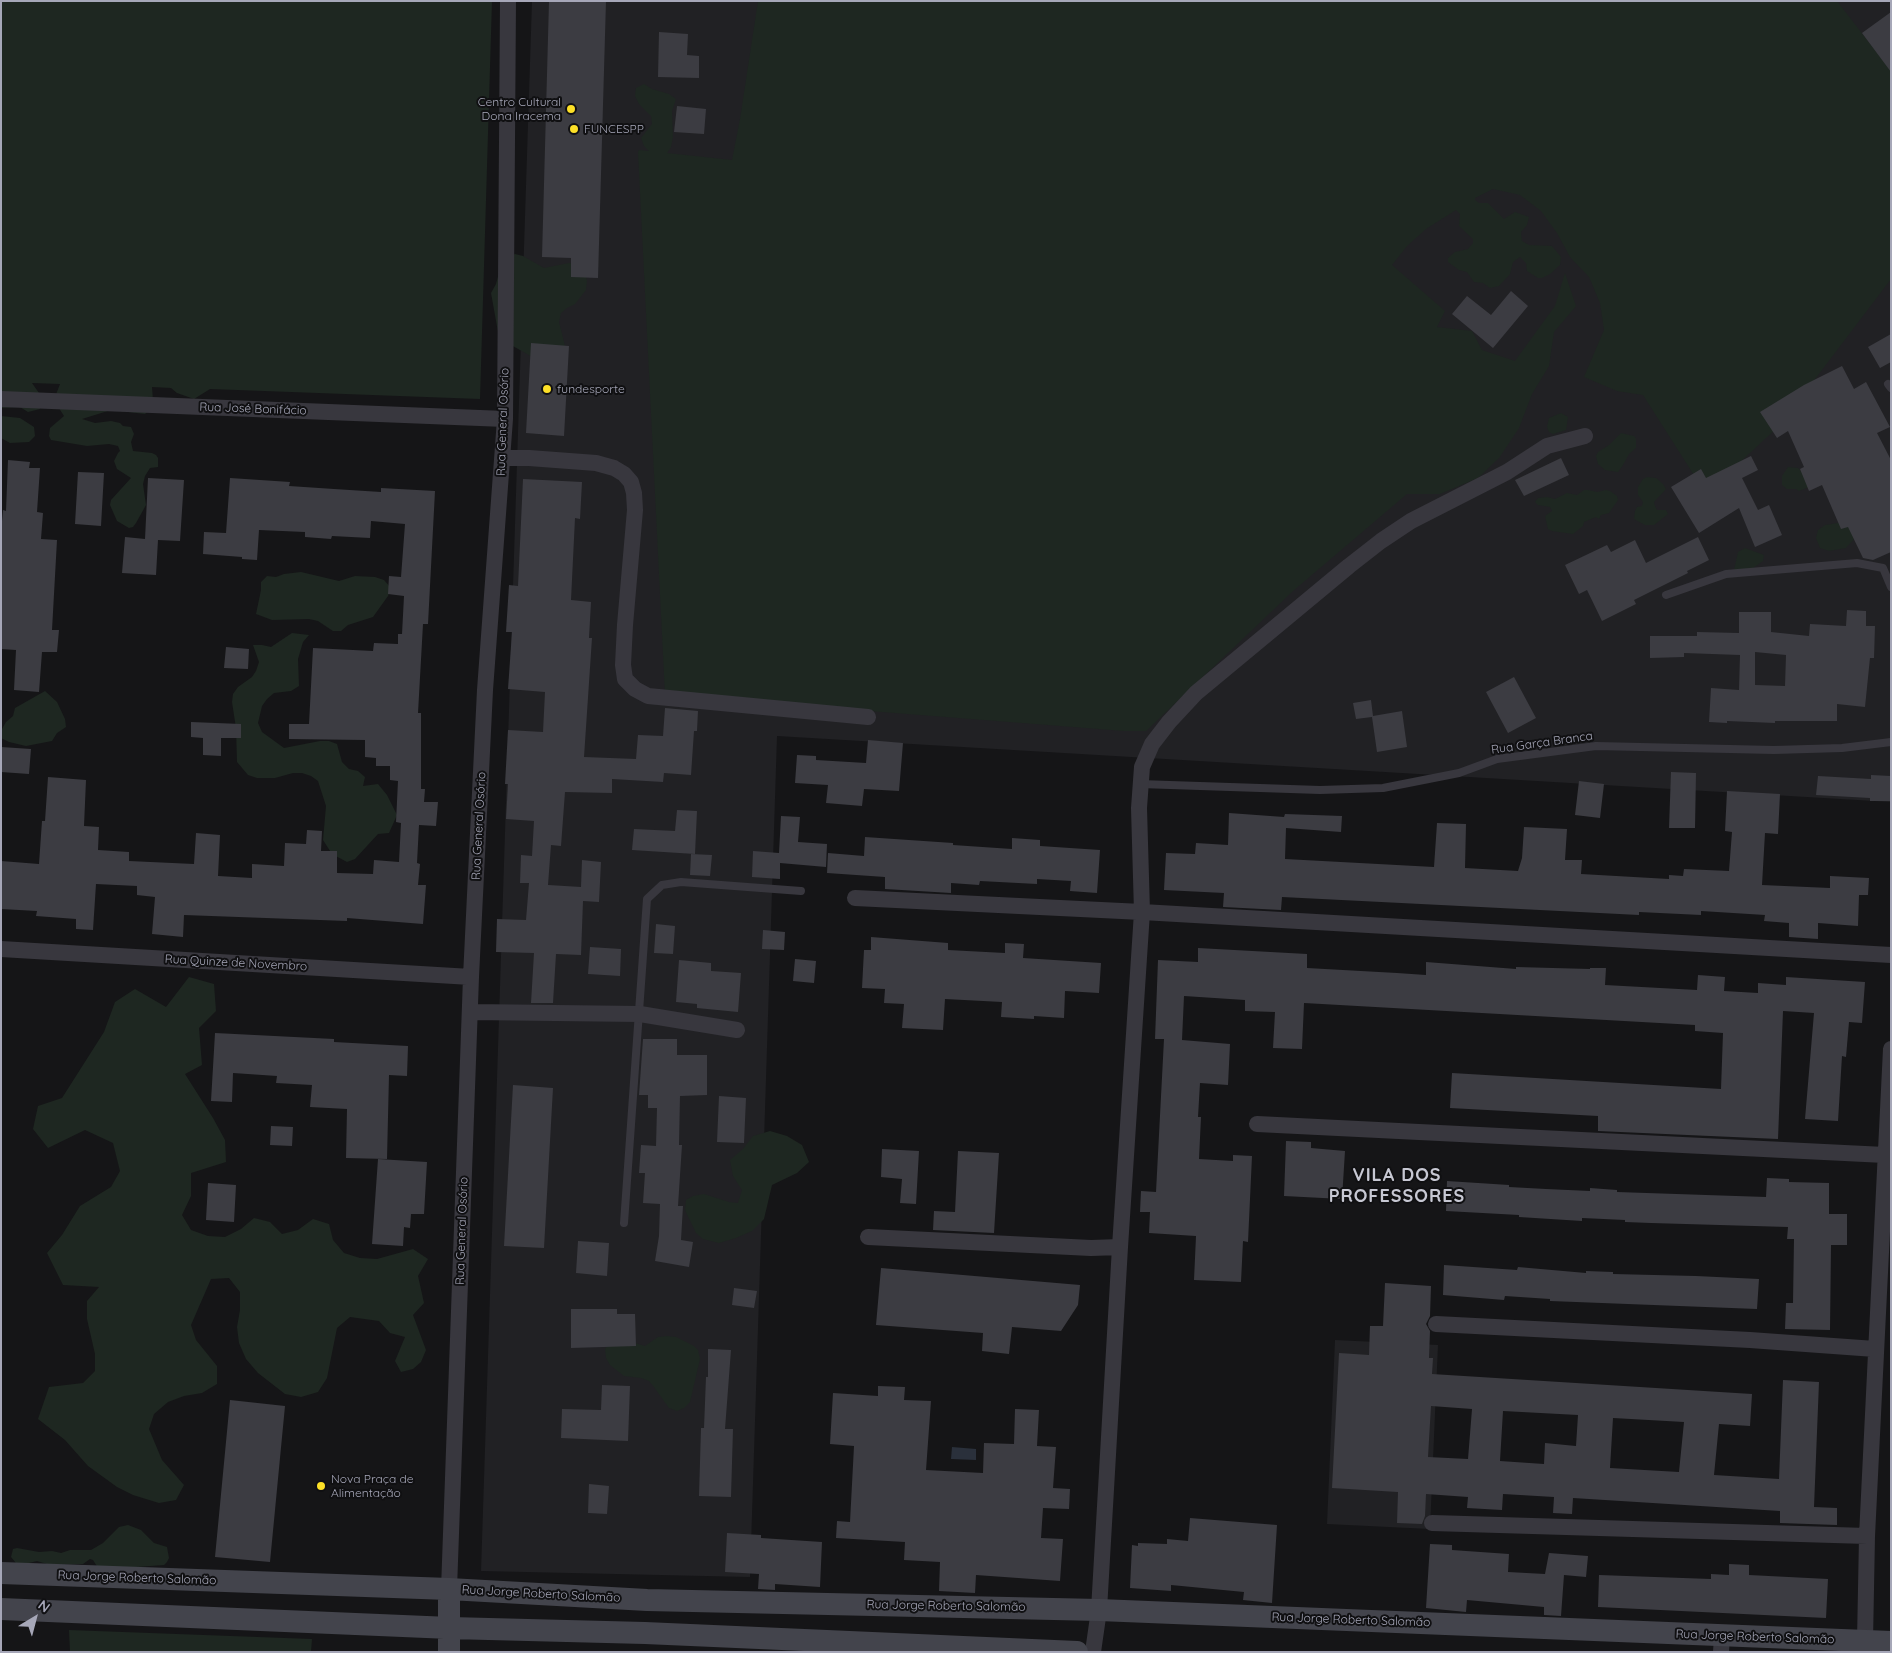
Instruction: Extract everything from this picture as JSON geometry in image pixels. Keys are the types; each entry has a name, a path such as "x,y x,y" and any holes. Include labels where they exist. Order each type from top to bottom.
{"main road":[{"name":"Rua Jorge Roberto Salomão","path":"1,1573 449,1589 647,1600 1099,1610 1722,1644 1891,1642"},
{"name":"Rua General Osório","path":"449,1589 449,1652"},
{"path":"645,1634 647,1600"},
{"path":"1,1609 1077,1652"}],"street":[{"name":"Rua General Osório","path":"449,1589 472,977 485,690 505,419 508,1"},
{"name":"Rua José Bonifácio","path":"1,399 505,419"},
{"path":"1094,1652 1099,1610 1142,912 1140,784 1142,768 1152,744 1196,693 1349,566 1411,521 1490,482 1547,446 1585,436"},
{"path":"503,458 596,463 614,468 624,474 631,482 635,510 625,625 624,665 625,679 635,689 648,696 868,717"},
{"path":"855,898 1142,912 1891,955"},
{"name":"Rua Quinze de Novembro","path":"1,949 472,977"},
{"path":"471,1012 640,1014 737,1030"},
{"path":"1865,1641 1866,1536 1891,1050"},
{"path":"1256,1124 1885,1155"},
{"path":"868,1237 1091,1248 1120,1247"},
{"path":"1436,1324 1750,1340 1875,1349"},
{"path":"1432,1523 1866,1536"}],"lane":[{"path":"1666,594 1726,574 1857,564 1883,568 1891,587"},
{"name":"Rua Garça Branca","path":"1140,784 1320,790 1383,788 1459,773 1496,759 1596,746 1783,750 1842,748 1891,742"},
{"path":"624,1223 647,898 662,885 681,882 802,890"}],"shaded area":[{"path":"1,1 492,1 480,399 210,389 194,399 177,393 171,388 152,387 153,400 151,408 145,414 111,410 82,419 95,423 111,421 131,427 134,434 131,442 133,451 152,453 158,458 158,467 150,468 145,476 143,484 146,505 136,523 133,527 129,528 117,521 110,505 111,500 131,478 117,469 114,461 120,451 118,446 109,444 87,446 51,440 49,436 50,428 64,416 57,405 55,397 60,384 32,383 39,393 40,409 28,412 20,407 1,408"},
{"path":"532,1 1891,1 1891,802 777,736 750,1577 481,1571"},
{"path":"758,1 1837,1 1891,71 1891,279 1781,424 1706,494 1643,395 1617,391 1584,377 1604,330 1600,303 1589,277 1570,257 1557,233 1541,211 1520,195 1493,189 1475,198 1475,200 1479,203 1488,203 1504,219 1515,212 1529,217 1527,225 1521,232 1522,241 1529,245 1552,246 1561,257 1560,265 1550,274 1538,278 1527,271 1526,263 1520,257 1513,262 1510,274 1499,286 1490,288 1483,283 1474,282 1467,272 1459,270 1448,262 1448,258 1455,252 1468,249 1473,243 1473,239 1459,226 1460,214 1456,210 1426,229 1407,246 1392,265 1445,311 1437,327 1472,331 1482,350 1515,361 1555,306 1565,273 1576,306 1554,332 1549,366 1532,394 1519,428 1499,458 1478,478 1440,494 1407,494 1293,591 1146,731 1124,731 665,695 638,152 639,150 649,151 644,146 641,138 652,124 651,116 639,104 635,96 636,88 644,84 652,89 669,94 676,99 672,111 673,137 671,147 667,153 732,160"},
{"path":"515,254 523,256 544,268 569,263 577,265 585,273 587,281 586,290 575,304 561,313 559,322 567,354 536,359 511,345 498,332 491,293 496,284 501,265 507,257"},
{"path":"1561,413 1568,417 1566,430 1553,434 1549,432 1547,427 1549,418"},
{"path":"1,416 20,418 34,427 35,436 29,442 10,443 1,438"},
{"path":"1621,433 1634,436 1636,448 1629,454 1618,472 1605,470 1598,464 1596,456 1598,452 1609,445"},
{"path":"1788,467 1798,468 1809,487 1799,491 1787,489 1782,485 1782,476"},
{"path":"1647,477 1656,478 1666,489 1654,502 1657,510 1666,510 1668,514 1654,525 1645,525 1634,519 1637,507 1642,506 1643,502 1638,495 1638,487 1643,479"},
{"path":"1584,490 1610,491 1617,496 1618,500 1609,513 1601,515 1599,519 1596,517 1584,522 1583,526 1573,534 1548,529 1545,516 1552,511 1550,507 1538,505 1535,502 1538,498 1547,497 1555,499 1567,493 1577,495"},
{"path":"1848,523 1854,539 1846,548 1829,551 1820,548 1816,538 1818,530 1825,525"},
{"path":"1745,548 1764,555 1763,561 1746,573 1734,570 1738,552"},
{"path":"301,572 339,581 355,576 375,577 384,580 391,588 388,596 373,617 348,625 341,631 333,631 318,621 309,619 272,620 256,614 261,582 267,576 276,577"},
{"path":"292,633 309,635 303,642 298,659 299,686 291,691 274,693 267,699 262,706 258,723 262,732 284,748 320,741 329,741 337,744 342,762 349,769 358,771 365,777 363,786 378,784 387,795 397,815 389,833 378,834 355,859 347,862 332,854 323,840 326,806 318,781 302,773 293,773 275,778 257,778 248,775 237,762 233,694 256,671 259,662 253,645 271,647"},
{"path":"45,691 57,702 65,719 66,727 57,733 52,741 26,746 1,738 2,729 13,716 15,708"},
{"path":"189,977 214,984 216,1011 199,1028 202,1065 185,1074 225,1140 226,1162 191,1173 191,1196 182,1215 191,1230 208,1236 225,1237 241,1229 254,1218 270,1222 282,1234 298,1230 313,1219 329,1224 333,1240 344,1253 360,1258 377,1259 413,1249 428,1259 418,1276 424,1303 413,1315 426,1350 421,1362 413,1369 401,1372 395,1361 405,1337 390,1333 379,1321 350,1317 337,1328 327,1378 318,1392 301,1397 285,1394 258,1373 246,1359 239,1343 237,1327 240,1310 240,1292 229,1278 211,1279 191,1325 196,1340 217,1366 217,1384 202,1393 184,1396 168,1402 154,1414 149,1429 162,1460 184,1485 176,1500 159,1503 133,1495 117,1487 88,1466 65,1440 38,1419 49,1387 83,1383 95,1371 95,1354 87,1319 87,1301 99,1287 63,1285 47,1253 62,1235 80,1206 111,1187 120,1171 113,1143 85,1130 48,1148 33,1129 38,1106 62,1098 104,1032 115,1002 135,989 166,1007"},
{"path":"770,1131 787,1136 802,1145 809,1162 797,1173 772,1185 764,1219 752,1231 719,1243 703,1239 696,1233 685,1210 686,1200 693,1196 704,1194 738,1203 742,1190 733,1176 730,1160 743,1149 753,1136"},
{"path":"658,1337 676,1337 694,1346 698,1350 700,1359 690,1402 684,1408 677,1411 669,1408 649,1381 624,1376 610,1365 606,1358 605,1349 610,1342 628,1341 645,1346"},
{"path":"1335,1340 1438,1345 1430,1529 1327,1524"},
{"path":"952,1447 976,1449 976,1460 951,1459"},
{"path":"128,1525 141,1530 154,1543 167,1547 169,1558 164,1565 98,1568 93,1560 90,1559 83,1564 50,1565 37,1561 16,1563 11,1557 13,1549 17,1548 61,1553 70,1550 91,1550 103,1543 119,1527"},
{"path":"69,1630 312,1639 311,1652 70,1652"}],"building":[{"name":"FUNCESPP","path":"549,1 606,1 598,278 571,277 571,258 542,257"},
{"path":"1891,12 1891,72 1862,33"},
{"path":"659,32 688,34 687,55 699,56 699,78 658,77"},
{"path":"677,106 706,109 704,134 674,132"},
{"path":"1511,291 1528,306 1493,348 1452,314 1467,296 1491,315"},
{"path":"1891,334 1891,362 1880,368 1868,347"},
{"name":"fundesporte","path":"531,343 569,346 564,436 526,433"},
{"path":"1842,366 1854,389 1866,382 1890,427 1877,433 1891,460 1891,552 1873,560 1863,558 1848,527 1841,529 1822,485 1809,491 1800,469 1804,467 1788,431 1777,438 1760,412 1804,385"},
{"path":"1751,456 1758,470 1742,478 1758,510 1769,505 1782,535 1755,547 1739,508 1699,533 1671,487 1701,469 1706,478"},
{"path":"1561,458 1569,475 1524,496 1515,480"},
{"path":"8,460 30,462 29,468 40,468 37,512 43,513 41,539 57,540 52,630 59,630 57,652 42,652 39,692 14,690 16,650 1,649 1,532 3,510 6,511"},
{"path":"78,472 104,473 101,526 75,524"},
{"path":"148,478 184,480 180,541 158,540 156,575 122,573 125,537 145,539"},
{"path":"230,478 290,482 289,486 381,492 381,488 435,491 428,624 423,624 418,713 421,713 421,789 425,789 424,802 438,802 436,826 419,825 417,863 420,864 418,885 426,885 423,924 347,918 347,921 184,915 183,937 152,934 155,897 137,895 137,886 96,884 93,930 76,929 76,919 36,916 37,911 1,909 1,861 39,864 42,821 45,821 48,777 86,780 84,826 99,827 98,850 129,852 129,861 194,864 196,833 220,835 218,876 252,878 252,864 284,866 285,843 306,844 307,830 322,831 321,851 337,851 337,873 373,874 374,860 399,862 401,823 396,822 398,781 390,780 390,766 376,766 376,758 365,757 365,740 289,739 289,724 309,724 313,648 373,651 374,643 398,644 398,634 402,634 404,596 388,594 389,576 401,577 405,524 371,521 370,538 332,536 331,539 305,537 305,532 259,530 257,560 203,554 204,532 226,533"},
{"path":"523,479 582,482 580,519 575,518 571,600 591,602 589,638 592,638 584,757 636,759 638,735 663,736 665,708 698,711 697,731 694,731 691,775 664,773 663,782 612,779 612,793 565,792 561,846 551,845 548,885 581,887 582,860 601,862 599,902 583,901 581,955 556,954 553,1003 531,1003 534,953 496,952 497,919 526,920 529,883 520,883 521,855 532,856 534,821 506,819 508,784 505,784 508,730 543,732 545,692 508,689 512,632 506,632 509,585 518,586"},
{"path":"1698,537 1709,560 1687,571 1688,573 1634,600 1636,604 1602,621 1587,590 1579,594 1565,565 1607,545 1611,552 1635,540 1646,563"},
{"path":"1847,610 1866,611 1866,626 1875,626 1874,658 1870,658 1865,707 1837,704 1837,721 1775,721 1775,723 1709,722 1711,688 1739,690 1740,655 1684,653 1684,657 1650,658 1650,636 1697,636 1697,632 1739,633 1739,612 1771,612 1771,632 1809,636 1810,624 1846,626","holes":["1755,652 1786,655 1785,686 1755,685"]},
{"path":"226,647 249,649 248,669 224,668"},
{"path":"1514,677 1536,718 1508,733 1486,692"},
{"path":"1371,700 1373,716 1402,711 1407,747 1377,752 1372,717 1356,719 1353,703"},
{"path":"191,722 241,724 241,738 221,738 221,756 203,755 203,738 191,737"},
{"path":"868,740 903,743 899,791 864,789 862,806 826,803 828,785 795,783 797,755 816,756 816,760 866,763"},
{"path":"1,747 31,749 29,774 1,772"},
{"path":"1671,772 1696,773 1695,828 1669,828"},
{"path":"1871,775 1891,776 1891,801 1870,801 1870,798 1816,795 1818,776 1871,779"},
{"path":"1579,781 1604,784 1600,818 1575,815"},
{"path":"1727,791 1780,794 1778,834 1765,833 1762,885 1830,888 1830,876 1869,878 1868,895 1859,895 1858,926 1818,923 1818,939 1789,937 1789,923 1764,921 1765,915 1701,911 1701,915 1639,912 1639,915 1282,897 1281,910 1223,907 1224,893 1164,890 1166,853 1195,854 1196,843 1228,845 1229,813 1284,817 1285,814 1342,816 1341,832 1286,828 1285,859 1434,867 1437,823 1466,824 1465,868 1518,871 1522,858 1524,827 1567,829 1565,860 1582,860 1581,874 1669,879 1669,875 1683,876 1684,869 1729,871 1732,832 1725,831"},
{"path":"677,810 697,811 695,854 632,850 634,829 675,831"},
{"path":"781,816 800,817 798,842 827,844 826,867 780,863 780,879 752,877 753,851 779,853"},
{"path":"865,837 1012,849 1012,838 1040,840 1040,846 1100,850 1097,893 1070,891 1071,881 1037,879 1037,884 980,881 979,885 951,883 951,893 885,889 885,877 827,873 828,853 864,856"},
{"path":"691,854 712,855 710,876 690,875"},
{"path":"656,924 675,926 673,954 654,953"},
{"path":"763,930 785,932 784,950 762,949"},
{"path":"871,937 948,943 948,950 1005,953 1005,943 1024,944 1023,958 1101,963 1099,993 1065,991 1064,1018 1034,1016 1034,1019 1001,1017 1002,1002 945,999 943,1030 902,1028 904,1004 884,1003 885,989 862,988 864,950 871,950"},
{"path":"590,947 621,949 620,976 588,974"},
{"path":"1198,948 1307,954 1307,968 1426,975 1426,962 1516,969 1516,967 1606,968 1605,985 1697,990 1698,975 1725,977 1724,991 1758,993 1758,983 1786,985 1786,977 1865,982 1862,1023 1849,1022 1846,1057 1842,1056 1838,1121 1805,1119 1814,1013 1783,1011 1778,1139 1598,1131 1598,1116 1450,1108 1452,1073 1721,1089 1723,1033 1695,1031 1695,1025 1304,1003 1302,1049 1273,1048 1275,1012 1245,1011 1245,1000 1184,996 1182,1040 1230,1044 1228,1085 1200,1083 1198,1117 1201,1117 1199,1159 1233,1161 1233,1155 1252,1156 1248,1242 1243,1241 1241,1282 1194,1280 1196,1236 1149,1233 1150,1212 1140,1212 1141,1191 1156,1192 1164,1039 1155,1039 1158,960 1198,962"},
{"path":"795,959 816,961 814,983 793,981"},
{"path":"679,960 711,963 711,971 741,973 738,1012 697,1008 697,1004 676,1002"},
{"path":"215,1033 334,1039 334,1042 408,1046 407,1076 389,1075 387,1159 346,1158 347,1109 310,1107 312,1085 276,1083 277,1076 233,1073 232,1102 211,1101"},
{"path":"643,1039 677,1039 677,1055 707,1055 707,1095 680,1096 679,1145 682,1145 678,1206 683,1206 681,1240 693,1242 689,1267 655,1261 659,1236 660,1204 643,1203 645,1173 639,1173 641,1145 656,1146 657,1108 648,1108 648,1095 639,1095"},
{"path":"513,1085 553,1088 544,1248 504,1246"},
{"path":"719,1096 746,1098 744,1143 717,1142"},
{"path":"271,1126 293,1127 292,1146 270,1145"},
{"path":"1286,1141 1311,1142 1311,1148 1345,1151 1342,1199 1284,1196"},
{"path":"882,1149 919,1151 916,1204 900,1203 902,1179 881,1177"},
{"path":"958,1151 999,1153 994,1233 933,1230 934,1211 955,1212"},
{"path":"378,1159 427,1162 424,1214 411,1214 410,1228 404,1227 403,1246 372,1244"},
{"path":"1767,1178 1789,1179 1789,1182 1829,1183 1829,1214 1847,1214 1847,1245 1831,1245 1830,1330 1785,1329 1786,1303 1793,1303 1794,1239 1787,1239 1788,1227 1625,1222 1625,1220 1582,1218 1582,1221 1446,1211 1447,1181 1546,1189 1590,1191 1590,1188 1617,1190 1617,1192 1766,1197"},
{"path":"208,1183 236,1185 234,1222 206,1220"},
{"path":"578,1241 609,1243 607,1276 576,1273"},
{"path":"1444,1265 1517,1270 1518,1267 1586,1273 1586,1271 1613,1272 1613,1274 1759,1279 1757,1309 1550,1301 1550,1299 1505,1296 1504,1300 1443,1295"},
{"path":"881,1268 1080,1285 1078,1305 1061,1331 1012,1327 1009,1354 982,1351 983,1333 876,1325"},
{"path":"1385,1283 1431,1286 1430,1316 1426,1324 1430,1331 1429,1358 1433,1358 1432,1374 1752,1394 1750,1426 1719,1424 1714,1475 1779,1479 1783,1380 1819,1382 1814,1507 1837,1508 1837,1525 1780,1523 1780,1511 1573,1498 1572,1514 1553,1513 1554,1497 1503,1494 1502,1510 1467,1508 1468,1497 1426,1494 1425,1516 1422,1524 1397,1523 1398,1492 1332,1488 1339,1353 1369,1355 1370,1326 1383,1326","holes":["1431,1406 1472,1409 1468,1459 1428,1457","1503,1411 1578,1415 1576,1446 1545,1443 1544,1464 1500,1461","1613,1418 1684,1422 1679,1472 1610,1468"]},
{"path":"734,1288 757,1291 754,1308 732,1305"},
{"path":"571,1309 617,1309 617,1314 635,1314 636,1346 571,1348"},
{"path":"708,1349 731,1350 725,1429 733,1429 731,1497 699,1496 701,1428 704,1428"},
{"path":"602,1385 630,1386 628,1441 561,1438 562,1409 601,1410"},
{"path":"878,1386 905,1387 904,1400 931,1401 926,1470 983,1473 984,1443 1014,1444 1015,1409 1039,1410 1037,1446 1056,1447 1053,1488 1070,1489 1069,1509 1043,1508 1041,1538 1063,1539 1060,1581 976,1575 975,1593 939,1591 940,1562 904,1560 905,1542 836,1538 837,1521 850,1522 854,1446 830,1444 833,1393 878,1396"},
{"path":"230,1400 285,1406 270,1562 215,1557"},
{"path":"589,1484 609,1486 607,1514 588,1513"},
{"path":"1190,1518 1277,1525 1272,1603 1243,1600 1244,1592 1171,1585 1171,1591 1130,1588 1132,1545 1138,1546 1138,1543 1167,1544 1167,1539 1188,1541"},
{"path":"727,1533 761,1535 761,1538 822,1542 820,1587 775,1584 775,1590 758,1589 759,1574 725,1572"},
{"path":"1430,1544 1452,1545 1452,1550 1509,1554 1508,1572 1545,1574 1549,1553 1588,1556 1586,1577 1564,1575 1561,1616 1544,1615 1544,1607 1467,1600 1466,1612 1426,1608"},
{"path":"1729,1564 1749,1565 1749,1575 1828,1579 1826,1618 1598,1607 1599,1575 1711,1579 1711,1574 1729,1575"}],"place":[{"name":"Centro Cultural Dona Iracema","path":"571,109"},
{"name":"FUNCESPP","path":"574,129"},
{"name":"fundesporte","path":"547,389"},
{"name":"Nova Praça de Alimentação","path":"321,1486"}],"district":[{"name":"VILA DOS PROFESSORES","path":"1397,1186"}]}
